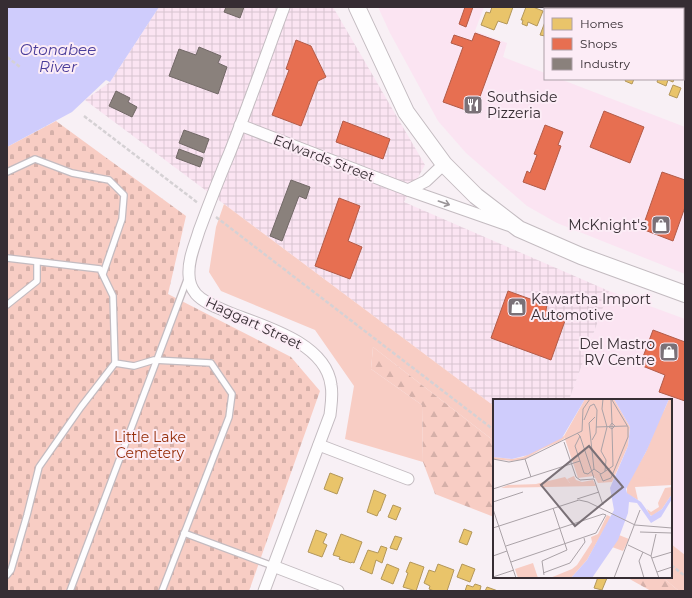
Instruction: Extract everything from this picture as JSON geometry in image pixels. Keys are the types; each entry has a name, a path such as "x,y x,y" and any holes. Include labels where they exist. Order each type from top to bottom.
{"main road":[{"path":"357,7 406,112 444,164 476,196 519,229 581,256 685,294"}],"street":[{"path":"188,275 190,257 284,7"},
{"name":"Edwards Street","path":"240,125 408,190 519,229"},
{"path":"408,190 426,181 444,164"},
{"name":"Haggart Street","path":"188,275 191,286 196,294 202,299 218,308 285,334 307,348 324,365 331,384 332,399 330,415 264,591"},
{"path":"319,445 408,479"},
{"path":"273,566 338,591"}],"lane":[{"path":"7,172 35,159 72,173 109,180 124,196 122,219 103,274"},
{"path":"7,258 100,269 113,296 115,363 39,466 11,570 7,575"},
{"path":"7,305 37,281 37,262"},
{"path":"70,591 188,275"},
{"path":"115,363 134,366 156,360 211,363 232,394 229,417 162,591"},
{"path":"184,533 273,566"}],"path":[{"path":"7,57 20,67"},
{"path":"84,116 493,429"},
{"path":"672,566 685,576"}],"shaded area":[{"path":"159,7 333,7 425,165 404,202 609,291 569,399 493,399 493,405 85,100 110,82"},
{"path":"378,7 484,7 475,31 507,43 503,57 544,73 544,80 563,80 685,127 685,274 557,223 527,206 466,153 438,121 390,33"},
{"path":"609,291 685,319 685,555 672,545 672,399 569,399"}],"green space":[{"name":"Little Lake Cemetery","path":"56,121 186,216 168,294 291,357 320,391 249,591 7,591 7,147"},
{"path":"224,204 493,405 493,440 373,347 371,369 422,405 423,462 345,439 354,386 315,330 221,291 209,272 216,227"},
{"path":"373,347 493,440 493,517 435,494 423,462 422,405 371,369"},
{"path":"672,545 685,555 685,591 679,591 663,578 672,578"},
{"path":"628,578 663,578 679,591 651,591"}],"water":[{"name":"Otonabee River","path":"7,7 159,7 110,82 106,80 72,112 7,147"}],"building: Homes":[{"path":"492,7 513,7 507,24 498,21 494,30 481,25 486,12 490,13"},
{"path":"526,7 533,7 543,11 537,26 528,22 527,26 522,24 523,20 521,20"},
{"path":"544,25 544,36 540,35"},
{"path":"626,80 634,80 632,84"},
{"path":"658,80 668,80 666,86 657,82"},
{"path":"673,85 681,88 677,98 669,95"},
{"path":"330,473 343,478 337,494 324,489"},
{"path":"374,490 386,495 377,516 367,512"},
{"path":"393,505 401,508 396,520 388,517"},
{"path":"464,529 472,532 467,545 459,542"},
{"path":"316,530 327,534 323,543 327,545 322,557 308,552"},
{"path":"341,534 362,542 354,563 339,559 340,557 333,555"},
{"path":"395,536 402,538 397,550 390,548"},
{"path":"381,546 387,548 382,563 376,560 372,574 360,569 368,550 378,553"},
{"path":"410,562 424,567 416,591 403,587"},
{"path":"387,564 399,569 393,584 381,579"},
{"path":"438,564 454,570 447,591 434,591 429,589 430,586 424,583 429,570 435,572"},
{"path":"462,564 475,569 470,582 457,577"},
{"path":"598,578 607,578 602,590 594,588"},
{"path":"475,584 481,586 481,591 465,591 467,585 473,587"},
{"path":"487,587 498,591 485,591"}],"building: Shops":[{"path":"465,7 473,7 466,27 459,24"},
{"path":"475,33 500,42 474,113 443,102 463,47 451,43 454,35 472,41"},
{"path":"296,40 311,46 326,77 318,81 301,126 272,115 289,70 286,69"},
{"path":"604,111 644,127 630,163 590,147"},
{"path":"343,121 390,139 383,159 336,142"},
{"path":"545,125 563,132 558,145 561,146 545,190 523,182 527,171 530,173 537,155 534,154"},
{"path":"662,172 685,180 685,207 673,241 642,229"},
{"path":"339,198 360,206 348,241 362,247 350,279 315,266"},
{"path":"508,291 547,305 546,310 566,318 551,360 491,338"},
{"path":"653,330 685,342 685,401 659,392 665,375 640,365"}],"building: Industry":[{"path":"226,7 244,7 240,18 224,12"},
{"path":"199,47 221,56 218,63 227,67 218,94 169,76 179,49 196,55"},
{"path":"116,91 130,98 128,102 137,107 132,117 109,106"},
{"path":"184,130 209,139 204,153 179,143"},
{"path":"179,149 203,158 200,167 176,158"},
{"path":"291,180 310,187 306,199 299,196 282,241 270,236"}],"place":[{"name":"Southside Pizzeria","path":"473,105"},
{"name":"McKnight's","path":"661,225"},
{"name":"Kawartha Import Automotive","path":"517,307"},
{"name":"Del Mastro RV Centre","path":"669,352"}]}
